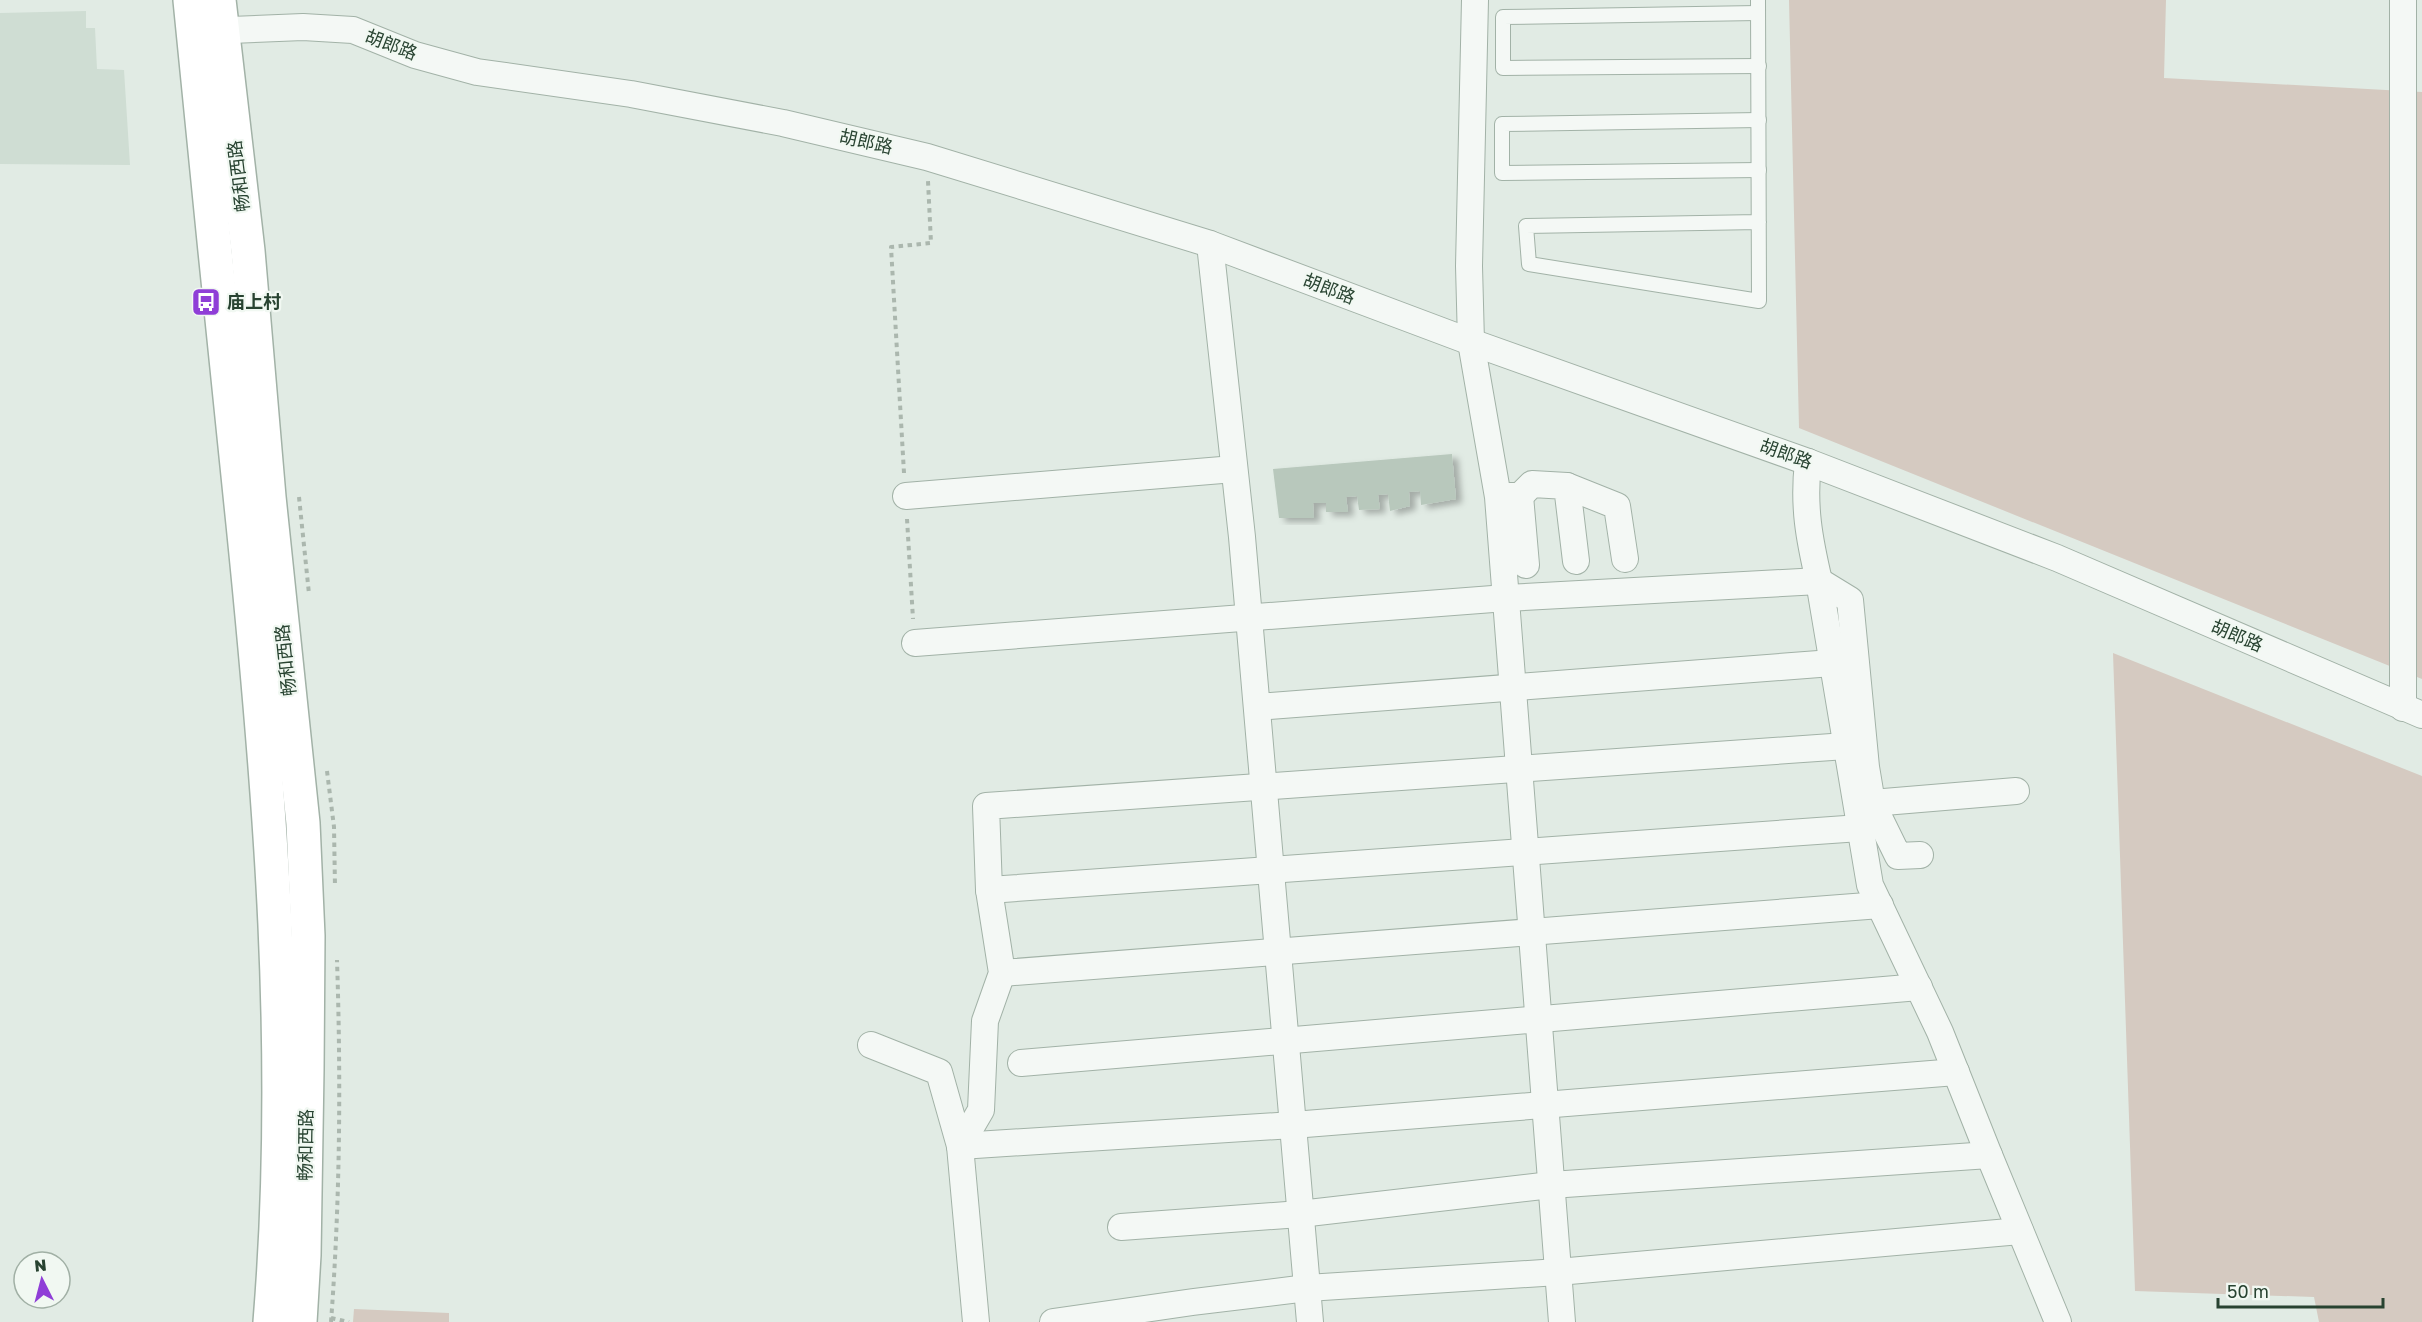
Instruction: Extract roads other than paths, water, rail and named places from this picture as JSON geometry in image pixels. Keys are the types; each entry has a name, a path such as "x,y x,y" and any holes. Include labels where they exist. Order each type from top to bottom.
{"main road":[{"name":"畅和西路","path":"206,15 248,251 269,497 303,823 308,936 304,1255 316,1320"},
{"name":"畅和西路","path":"206,15 268,782 276,938 280,1062 275,1266 270,1322"}],"street":[{"path":"1475,0 1469,266 1471,342 1526,565"},
{"path":"2403,0 2413,712"},
{"name":"胡郎路","path":"206,15 303,27 353,30 415,55 477,72 655,99 783,123 927,157 1210,244 1471,342 1808,462 2057,558 2413,712"},
{"path":"1210,244 1249,618 1310,1322"},
{"path":"1808,462 1804,492 1809,536 1819,581 1870,885 1941,1032 2058,1322"},
{"path":"906,496 1234,470"},
{"path":"1509,496 1532,484 1567,486 1617,506 1625,559"},
{"path":"1567,486 1576,561"},
{"path":"1509,496 1506,598 1562,1322"},
{"path":"915,643 1506,598 1819,581 1850,600 1866,767 1872,803 1898,856 1920,855"},
{"path":"1257,707 1832,663"},
{"path":"960,1146 981,1110 985,1021 1002,973 989,890 986,806 1846,746"},
{"path":"1872,803 2016,790"},
{"path":"989,890 1860,828"},
{"path":"1002,973 1880,905"},
{"path":"1021,1063 1919,987"},
{"path":"871,1045 939,1072 960,1146 976,1322"},
{"path":"960,1146 1293,1125 1956,1072"},
{"path":"1121,1227 1300,1214 1551,1185 1989,1155"},
{"path":"1053,1322 1307,1288 1558,1272 2020,1231"}],"lane":[{"path":"1758,66 1503,68 1503,17 1758,7 1760,301 1529,264 1526,226 1759,222"},
{"path":"1759,120 1502,124 1502,173 1759,170"}],"place":[{"name":"庙上村","path":"206,302"}]}
